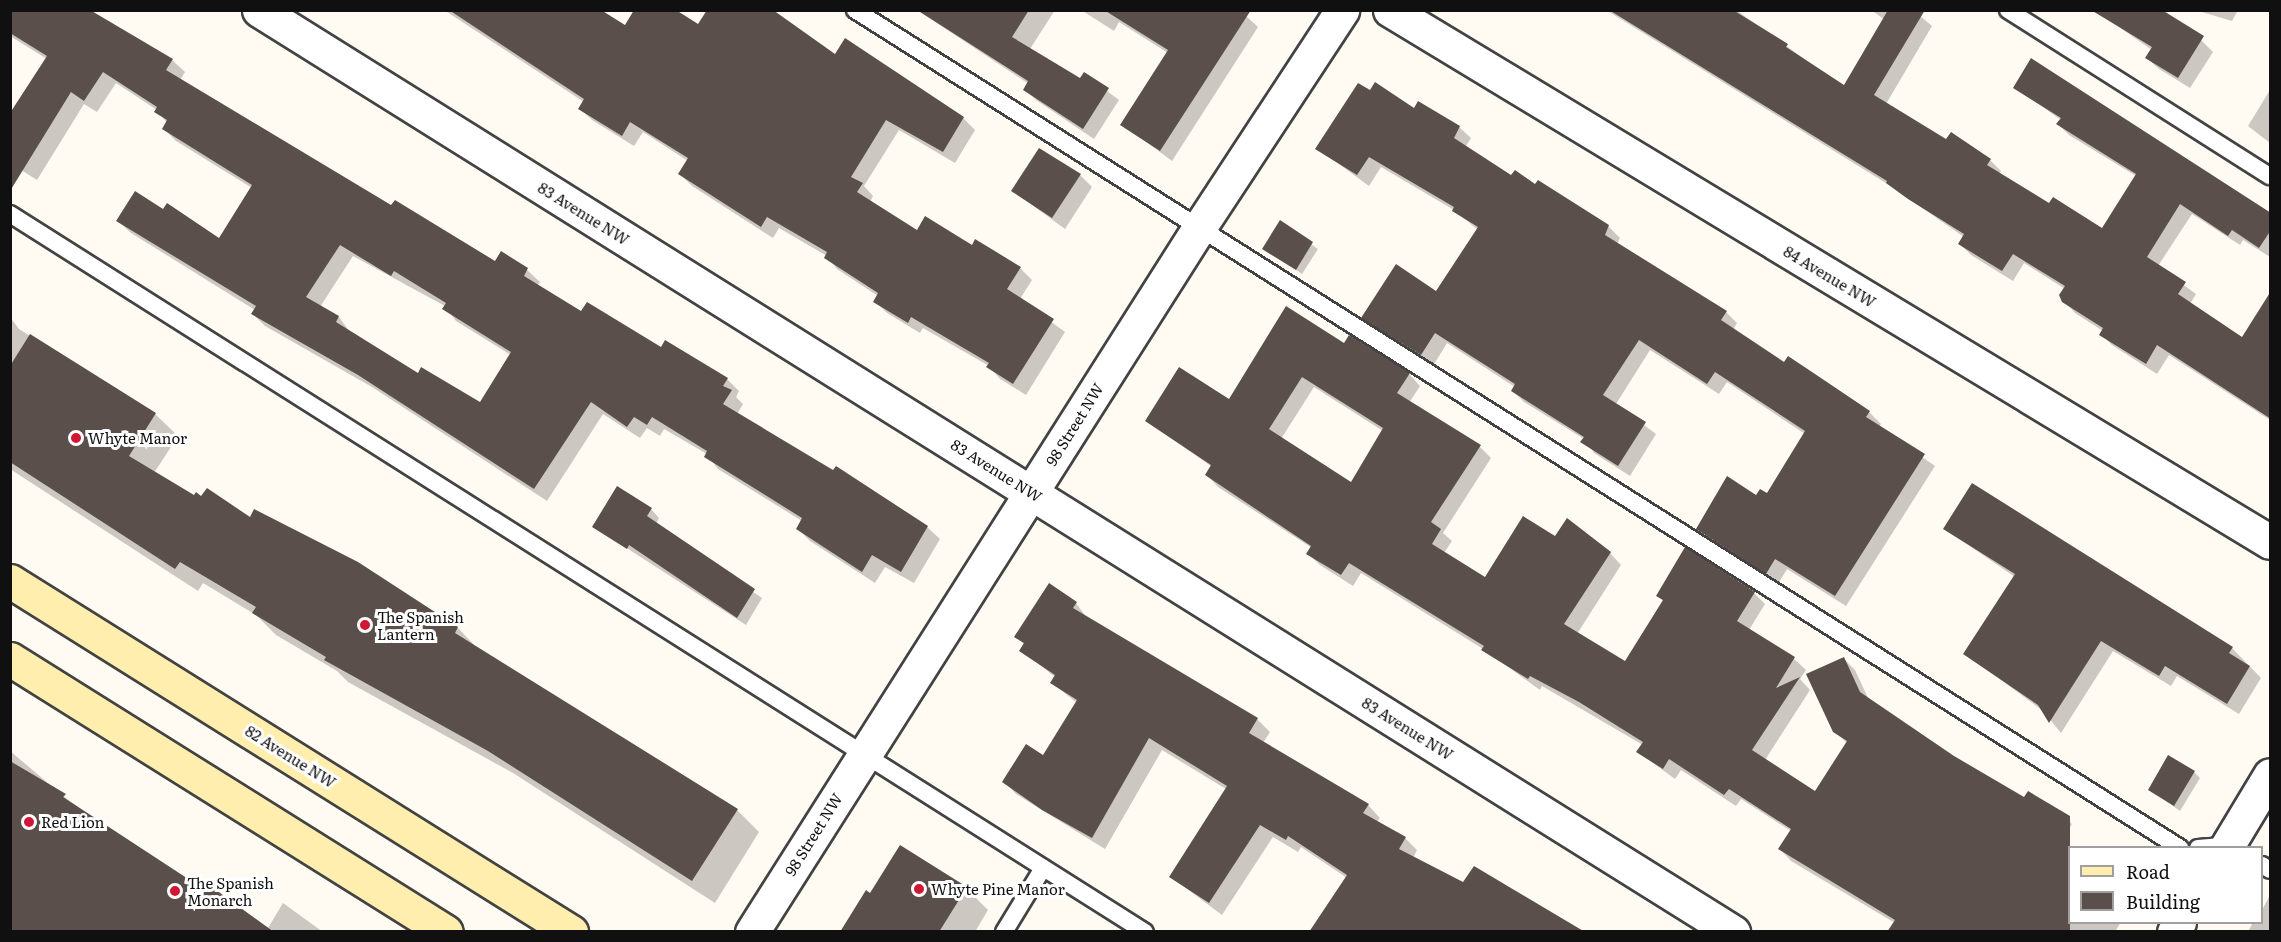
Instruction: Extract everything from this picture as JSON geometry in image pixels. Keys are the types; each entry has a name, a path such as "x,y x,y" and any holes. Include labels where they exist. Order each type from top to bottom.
{"main road":[{"name":"82 Avenue NW","path":"10,581 572,932"},
{"path":"10,659 446,932"}],"street":[{"name":"83 Avenue NW","path":"259,10 1733,932"},
{"name":"98 Street NW","path":"752,932 1199,228 1342,10"},
{"name":"84 Avenue NW","path":"1390,10 2271,542"},
{"path":"2223,846 2271,775"}],"lane":[{"path":"855,10 2177,846"},
{"path":"2008,10 2271,176"},
{"path":"10,214 865,752 1145,932"},
{"path":"1004,932 1043,868"}],"building":[{"path":"10,10 90,10 173,59 166,70 391,205 395,200 495,261 501,251 528,268 524,276 581,311 587,302 661,347 665,340 728,378 723,386 732,390 723,404 833,470 836,466 928,526 901,572 872,555 862,572 796,529 802,518 704,457 707,451 652,417 647,425 634,417 627,427 591,402 534,489 358,375 251,314 256,306 116,221 135,191 163,209 167,203 219,238 252,185 162,129 167,120 154,112 157,107 103,72 84,101 71,92 10,191 10,113 47,56 10,33","holes":["340,245 391,276 394,271 446,303 442,309 511,352 480,402 421,367 418,373 336,322 339,316 306,297"]},
{"path":"449,10 601,10 625,25 634,10 676,10 698,24 707,10 773,10 835,54 845,38 964,117 943,152 886,120 851,177 863,183 857,192 917,230 925,216 972,245 975,239 1021,267 1007,289 1054,319 1013,384 986,367 989,363 911,317 908,323 873,302 878,293 824,258 827,252 767,217 761,227 678,174 688,158 630,122 622,136 578,109 584,99"},
{"path":"917,10 1029,10 1012,37 1080,78 1084,72 1109,88 1083,129 1023,90 1028,81"},
{"path":"1104,10 1251,10 1160,151 1120,125 1168,50"},
{"path":"1609,10 1733,10 1788,44 1786,47 1844,85 1888,10 1925,10 1874,95 1946,139 1951,132 1991,159 1987,165 2049,203 2053,197 2102,228 2136,174 2056,124 2061,118 2013,88 2031,58 2271,213 2271,230 2259,248 2232,230 2228,236 2180,204 2147,257 2186,282 2178,294 2242,337 2271,291 2271,419 2157,345 2146,364 2099,335 2103,328 2062,302 2059,295 2065,286 2013,254 2002,271 1958,244 1964,234 1908,199 1886,183 1887,181"},
{"path":"2091,10 2162,10 2204,36 2178,78 2145,58 2152,47"},
{"path":"1375,82 1414,108 1418,101 1460,126 1454,138 1511,175 1515,170 1535,184 1538,180 1609,225 1605,235 1727,311 1721,320 1784,362 1788,356 1870,411 1866,417 1925,454 1835,596 1775,559 1766,574 1696,529 1727,476 1756,495 1760,489 1767,493 1805,431 1715,372 1707,384 1639,340 1603,395 1646,422 1618,466 1580,442 1584,437 1511,391 1515,384 1435,333 1421,355 1361,318 1396,264 1436,291 1478,227 1452,211 1454,207 1369,157 1357,175 1315,149 1358,83 1370,90"},
{"path":"1039,148 1081,174 1052,218 1011,191"},
{"path":"1280,220 1313,242 1296,270 1262,249"},
{"path":"1286,306 1344,343 1349,335 1410,373 1397,393 1481,445 1431,522 1441,529 1432,544 1485,577 1523,516 1555,536 1567,518 1611,552 1564,624 1625,661 1663,600 1656,596 1685,547 1755,592 1737,621 1795,657 1776,688 1800,677 1752,750 1815,791 1847,741 1833,732 1806,674 1844,657 1860,692 1954,756 2024,797 2028,791 2070,816 2068,924 2070,924 2070,932 1887,932 1895,920 1778,849 1791,829 1729,789 1724,795 1669,759 1663,769 1636,752 1643,742 1579,702 1530,676 1528,679 1481,650 1484,646 1349,563 1341,575 1306,554 1311,546 1205,475 1211,465 1145,421 1179,367 1229,399","holes":["1302,377 1383,428 1351,482 1269,429"]},
{"path":"30,334 156,413 129,456 194,495 196,492 201,496 207,488 250,517 254,509 358,562 458,627 455,633 738,809 692,881 488,751 324,660 326,657 252,613 256,607 180,562 175,569 10,462 10,366"},
{"path":"1972,483 2233,647 2229,653 2250,666 2227,704 2165,666 2159,676 2101,641 2049,723 2038,705 1963,654 2015,574 1943,529"},
{"path":"617,486 652,508 647,516 755,589 737,618 629,545 627,549 592,527"},
{"path":"1049,583 1077,602 1073,608 1258,718 1249,733 1369,804 1363,813 1406,837 1399,849 1463,882 1474,866 1585,932 1309,932 1347,875 1288,836 1286,840 1260,825 1209,903 1169,877 1227,786 1149,738 1092,838 1042,810 1002,782 1026,744 1043,755 1077,700 1050,683 1055,675 1019,651 1024,643 1014,637"},
{"path":"2168,755 2195,771 2174,806 2148,790"},
{"path":"10,761 66,794 63,797 202,888 205,882 274,932 10,932"},
{"name":"Whyte Pine Manor","path":"900,845 967,887 939,932 840,932 866,890 870,893"}],"place":[{"name":"Whyte Manor","path":"76,438"},
{"name":"The Spanish Lantern","path":"365,625"},
{"name":"Red Lion","path":"29,822"},
{"name":"Whyte Pine Manor","path":"919,889"},
{"name":"The Spanish Monarch","path":"175,891"}]}
